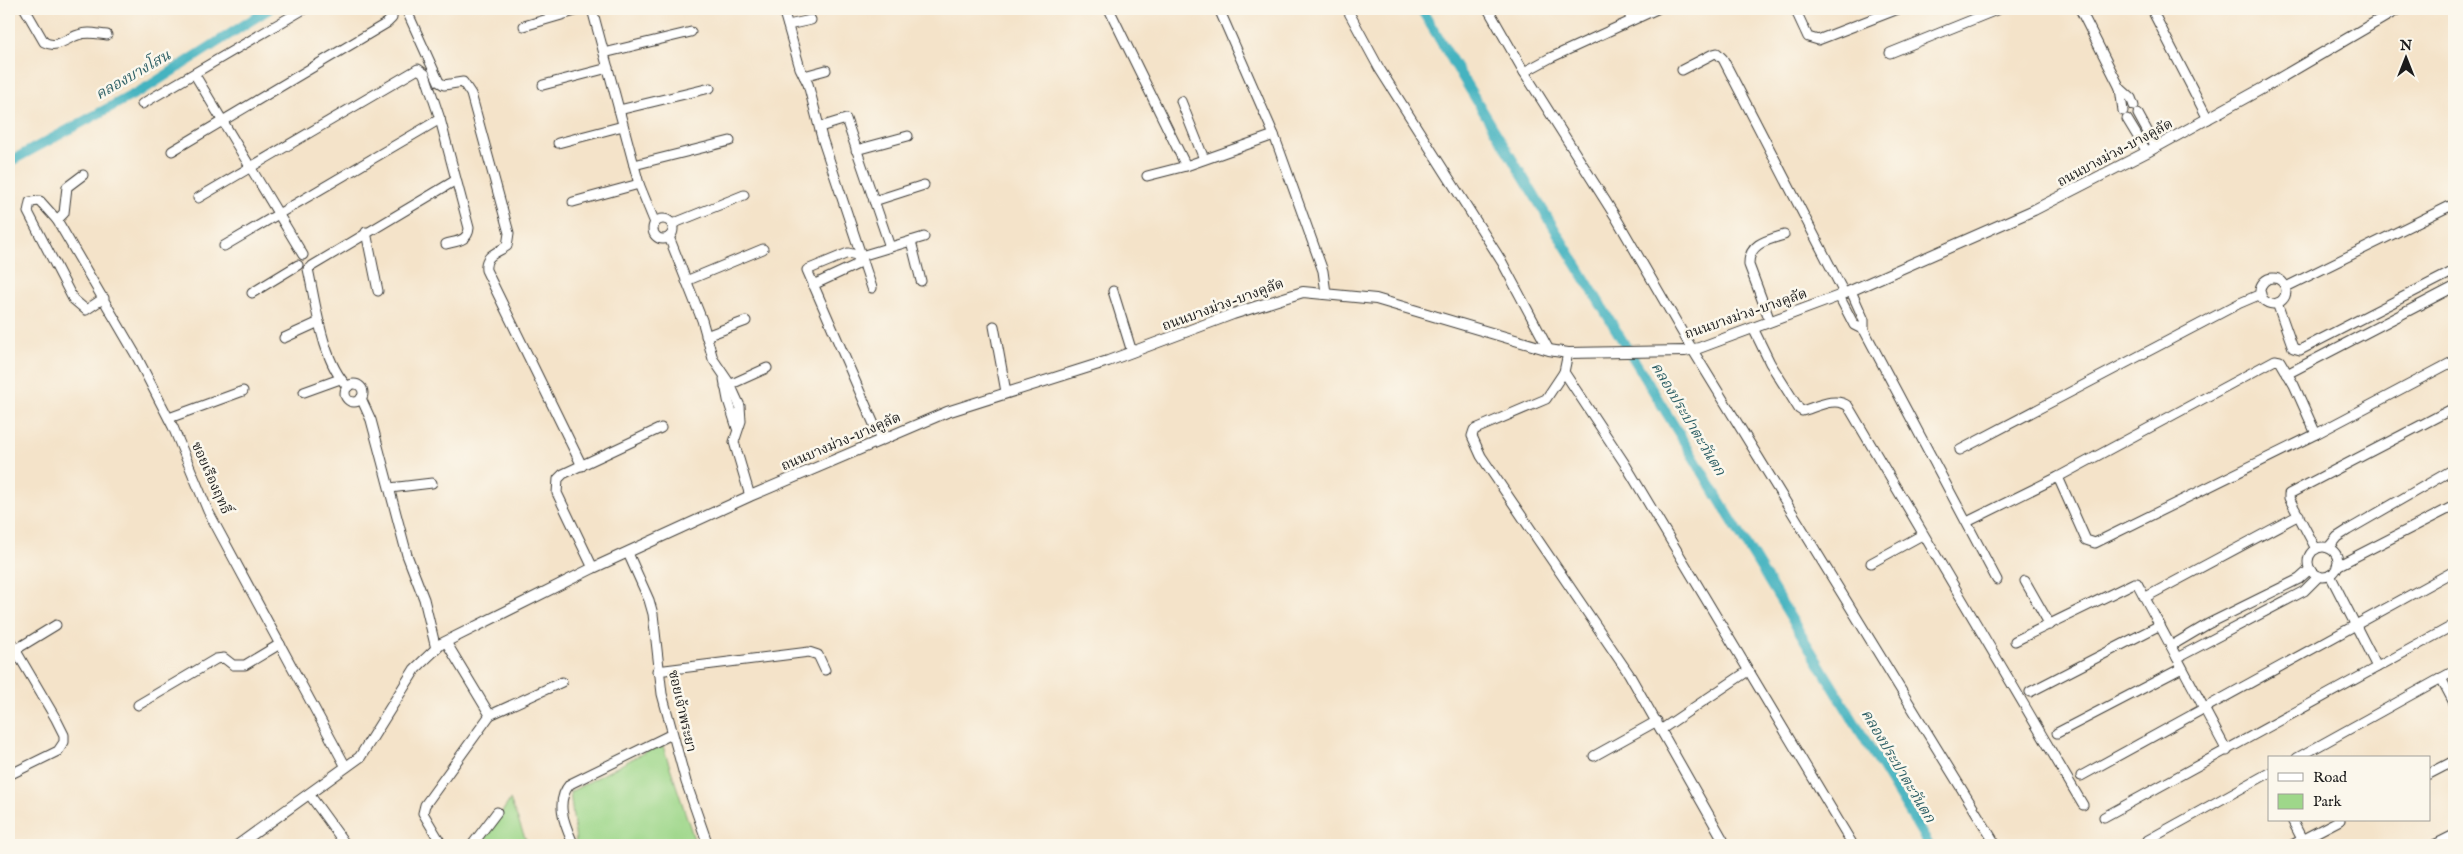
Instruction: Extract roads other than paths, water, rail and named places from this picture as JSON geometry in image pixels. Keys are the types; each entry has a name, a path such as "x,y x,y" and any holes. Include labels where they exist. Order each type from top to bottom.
{"street":[{"path":"26,9 44,42 48,44 55,45 77,35 88,33 107,35"},
{"path":"142,104 195,75 304,9"},
{"path":"172,151 387,23 392,18 392,9"},
{"path":"406,9 438,82 444,86 463,82 472,94 509,233 507,246 490,256 486,261 486,270 582,466"},
{"path":"524,26 582,9"},
{"path":"592,9 639,184 655,223 653,230 656,236 662,239 669,237 673,231 672,224 664,219 655,223"},
{"path":"783,9 872,288"},
{"path":"1109,9 1186,166"},
{"path":"1219,9 1274,135 1323,271 1326,293"},
{"path":"1347,9 1379,68 1502,262 1549,350"},
{"path":"1488,9 1524,72 1615,216 1688,350 1996,845"},
{"path":"1628,9 1631,20"},
{"path":"1524,72 1657,9"},
{"path":"1795,9 1808,37 1818,40 1898,9"},
{"path":"1890,53 1999,9"},
{"path":"2080,9 2120,88 2125,115 2147,152"},
{"name":"ถนนบางม่วง-บางคูลัด","path":"238,845 360,757 415,669 446,642 593,568 750,496 947,412 1132,352 1303,292 1376,299 1549,350 1568,353 1688,350 1753,328 1845,293 2034,210 2147,152 2398,9"},
{"path":"2154,14 2208,118"},
{"path":"788,25 811,20"},
{"path":"604,53 691,32"},
{"path":"1682,70 1713,54 1720,55 1723,59 1845,293 1864,320 1864,330 1997,580"},
{"path":"543,84 608,68"},
{"path":"198,198 414,70 422,70 440,118 469,232 464,239 446,244"},
{"path":"804,76 826,70"},
{"path":"195,75 249,168 303,255 311,258 310,268 319,322 340,379 348,386 345,394 349,401 354,402 361,398 371,420 406,555 424,599 436,649"},
{"path":"619,110 710,88"},
{"path":"2120,88 2131,98 2134,106"},
{"path":"1181,101 1204,159"},
{"path":"2138,114 2156,147"},
{"path":"224,246 440,118"},
{"path":"820,128 846,119 890,247"},
{"path":"558,143 623,126"},
{"path":"1147,176 1186,166 1274,135"},
{"path":"856,150 908,136"},
{"path":"634,166 730,140"},
{"path":"57,220 64,213 65,191 67,187 82,175"},
{"path":"298,265 304,270 310,268 366,232 456,180"},
{"path":"573,202 639,184"},
{"path":"874,201 924,186"},
{"path":"672,224 744,195"},
{"name":"ซอยเรืองฤทธิ์","path":"104,298 86,310 73,299 28,212 30,202 35,200 44,204 57,220 104,298 169,418 205,505 346,767"},
{"path":"2286,287 2454,204"},
{"path":"366,232 378,290"},
{"path":"1770,321 1750,265 1749,256 1755,247 1784,235"},
{"path":"669,237 713,358 740,406 740,420 734,442 735,451 750,496"},
{"path":"882,440 807,270 848,253 861,256 924,237"},
{"path":"911,241 921,281"},
{"path":"686,281 764,249"},
{"path":"252,293 298,265 299,259 303,255"},
{"path":"813,285 856,265 861,256"},
{"path":"2277,303 2293,348 2300,350 2454,271"},
{"path":"2270,278 2280,280 2286,287 2285,297 2277,303 2267,302 2261,294 2262,285 2270,278"},
{"path":"2287,374 2454,286"},
{"path":"1113,290 1132,352"},
{"path":"1960,450 2240,303 2261,294"},
{"path":"706,336 746,321"},
{"path":"284,338 319,322"},
{"path":"994,326 1006,392"},
{"path":"1753,328 1770,363 1799,409 1802,411 1831,402 1841,402 1848,406 1922,535 1983,634 2083,805"},
{"path":"1568,353 1564,372 1546,399 1478,428 1474,430 1472,436 1481,456 1629,674 1662,729 1726,845"},
{"path":"1967,522 2058,477 2275,360 2280,361 2316,434"},
{"path":"2058,477 2086,540 2095,543 2316,434 2454,361"},
{"path":"727,383 767,368"},
{"path":"1564,372 1625,464 1854,845"},
{"path":"304,392 340,379"},
{"path":"169,418 243,392"},
{"path":"2316,549 2289,498 2289,494 2454,408"},
{"path":"593,568 557,492 558,479 563,474 661,428"},
{"path":"2319,576 2310,569 2309,558 2316,549 2328,548 2337,537 2348,530 2454,469"},
{"path":"390,488 432,483"},
{"path":"2177,658 2304,591 2319,576 2330,575 2337,566 2454,506"},
{"path":"2146,597 2299,515"},
{"path":"1871,563 1922,535"},
{"path":"2328,548 2336,555 2337,566"},
{"name":"ซอยเจ้าพระยา","path":"628,553 649,600 653,614 658,671 672,734 708,845"},
{"path":"2171,646 2208,624 2299,579 2310,569"},
{"path":"2081,776 2454,571"},
{"path":"2330,575 2376,667"},
{"path":"2025,581 2050,625"},
{"path":"2015,641 2134,583 2139,586 2146,597 2227,751"},
{"path":"2249,605 2255,617"},
{"path":"15,650 56,625"},
{"path":"2030,692 2160,625"},
{"path":"2104,817 2454,625"},
{"path":"9,639 64,735 64,742 58,752 9,775"},
{"path":"446,642 490,715"},
{"path":"138,705 216,659 224,658 233,665 246,665 280,644"},
{"path":"658,671 809,652 818,655 825,670"},
{"path":"2057,733 2182,668"},
{"path":"1662,729 1748,671"},
{"path":"2301,756 2454,671"},
{"path":"2441,678 2454,704"},
{"path":"442,845 423,813 425,805 490,715 562,682"},
{"path":"1594,756 1657,721"},
{"path":"572,841 562,810 563,798 570,784 672,734"},
{"path":"2430,773 2454,761"},
{"path":"2144,845 2148,840 2268,775"},
{"path":"309,794 346,845"},
{"path":"472,845 497,812"},
{"path":"2293,822 2304,842"},
{"path":"2292,845 2304,842 2337,822"},
{"path":"2434,845 2454,835"}],"waterway":[{"name":"คลองบางโสน","path":"9,162 149,86 269,9"},
{"name":"คลองประปาตะวันตก","path":"1421,9 1929,845"}]}
